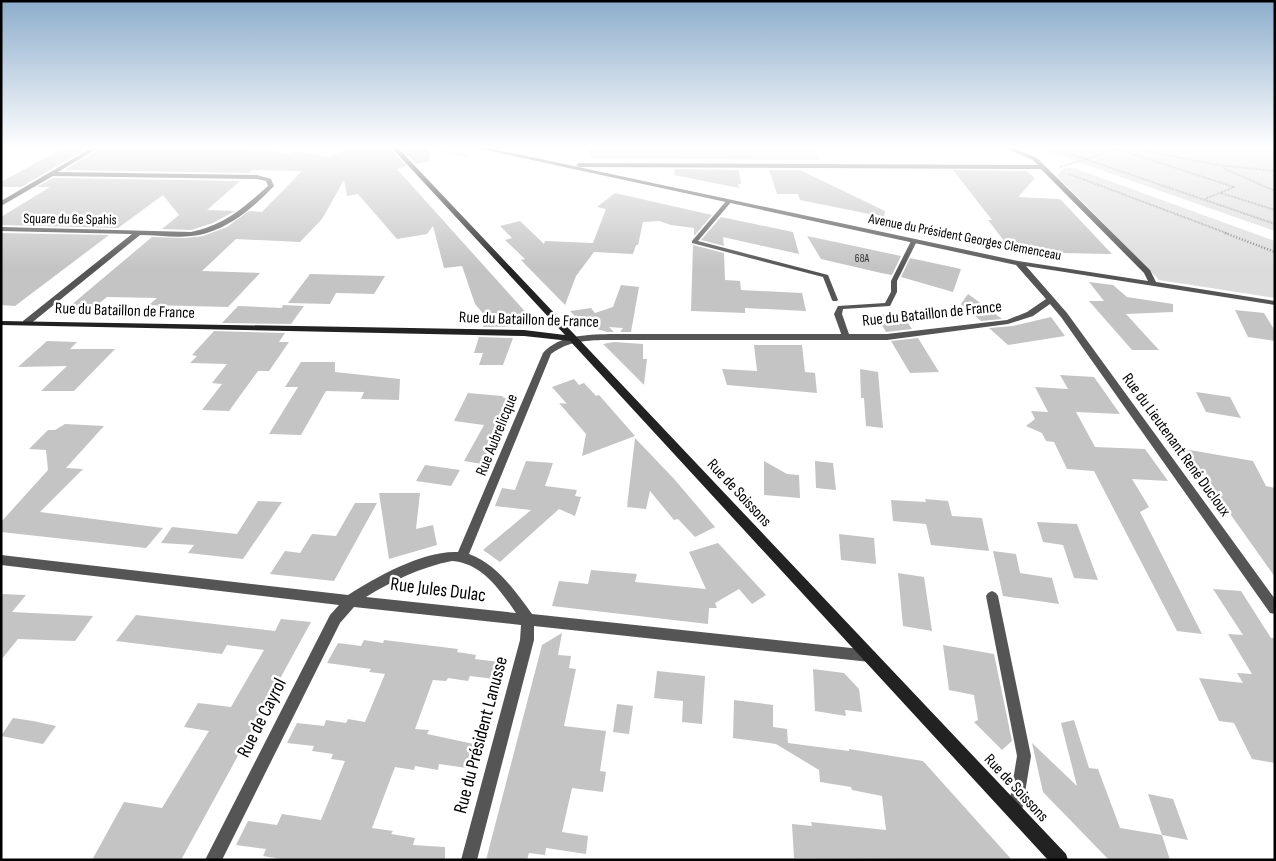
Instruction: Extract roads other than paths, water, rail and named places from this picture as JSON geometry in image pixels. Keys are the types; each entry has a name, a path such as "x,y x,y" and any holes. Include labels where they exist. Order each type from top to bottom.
{"main road":[{"name":"Rue de Soissons","path":"432,187 1060,860"},
{"name":"Rue du Bataillon de France","path":"1,323 524,333 574,339"}],"street":[{"name":"Square du 6e Spahis","path":"1,204 29,187"},
{"name":"Square du 6e Spahis","path":"1,229 191,234 212,231 228,224 270,187"},
{"name":"Avenue du Président Georges Clemenceau","path":"664,187 1018,263 1275,303"},
{"path":"1063,187 1148,272 1154,285"},
{"name":"Square du 6e Spahis","path":"26,323 138,233"},
{"name":"Rue du Lieutenant René Ducloux","path":"1018,263 1035,278 1050,300 1070,323 1275,609"},
{"name":"Rue du Bataillon de France","path":"574,339 887,336 1008,322 1030,314 1050,300"},
{"name":"Rue Aubrelicque","path":"462,556 546,353 557,344 574,339"},
{"path":"462,556 487,569 528,620"},
{"name":"Rue de Cayrol","path":"213,860 335,619 353,600 404,570 431,560 462,556"},
{"name":"Rue Jules Dulac","path":"1,560 528,620 870,656"},
{"name":"Rue du Président Lanusse","path":"469,860 527,640 528,620"}],"lane":[{"path":"730,201 694,242 826,276 835,300"},
{"path":"846,337 838,314 840,307 888,305 894,292 894,281 914,241"},
{"path":"992,596 1024,756 1015,812"}]}
